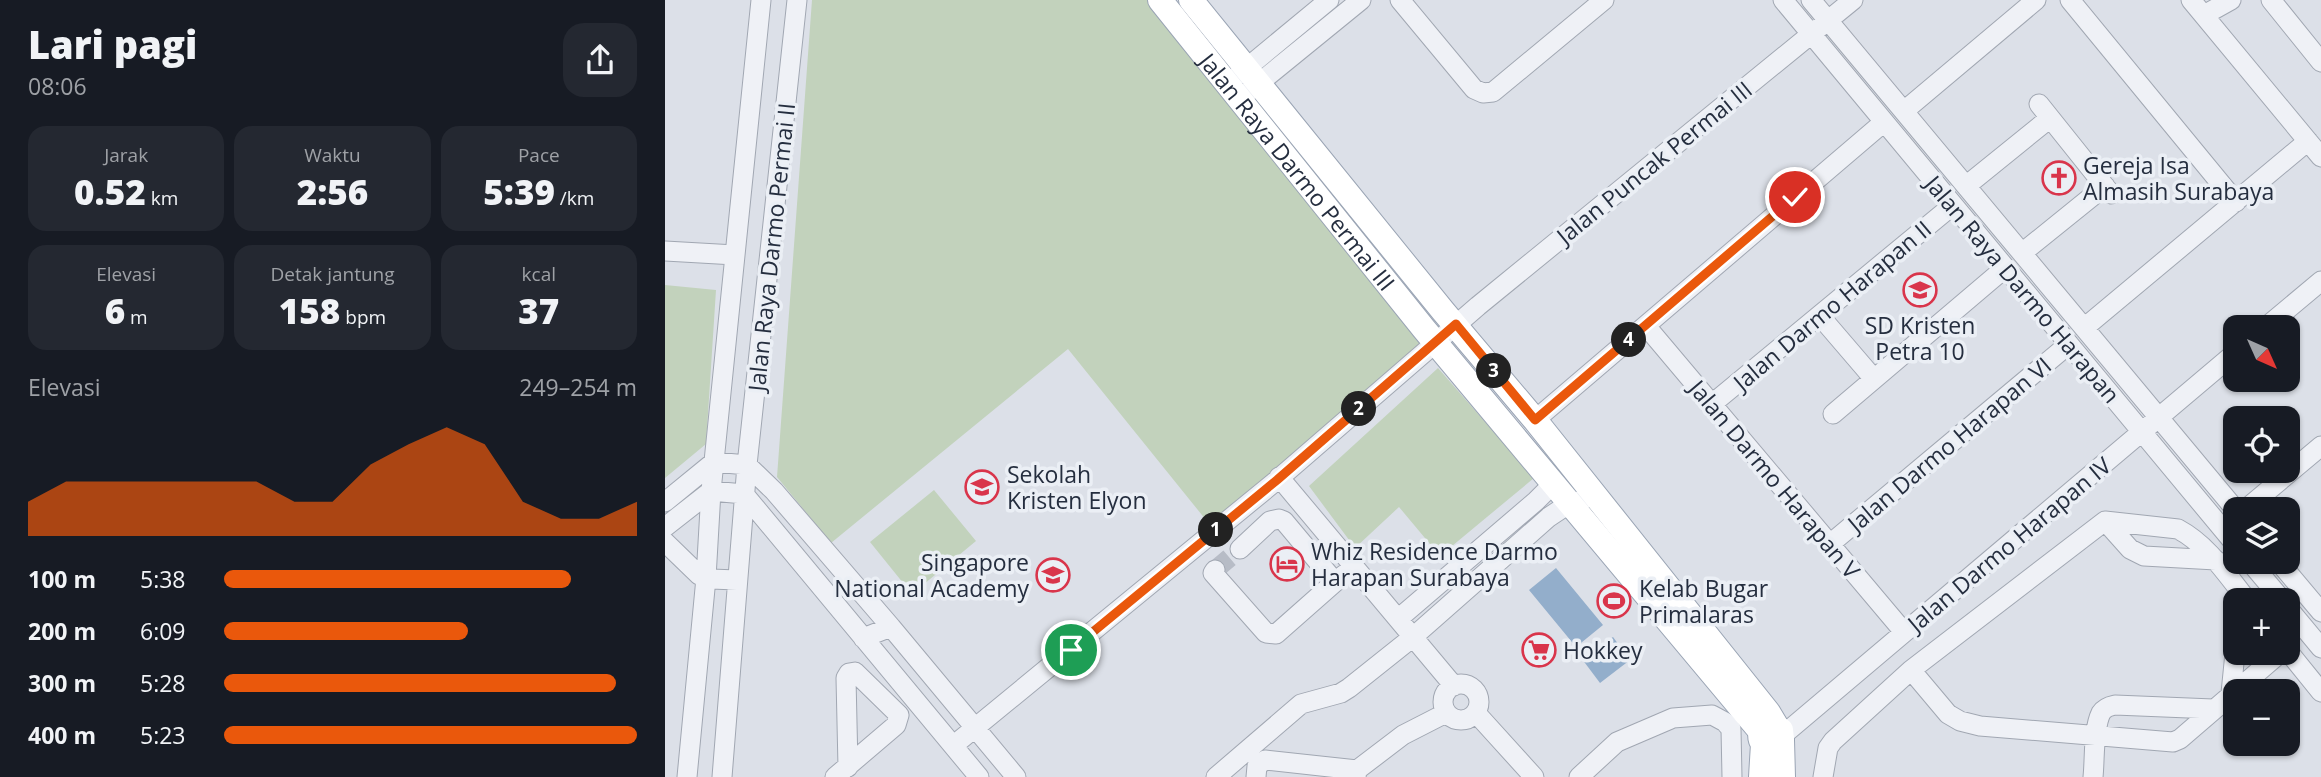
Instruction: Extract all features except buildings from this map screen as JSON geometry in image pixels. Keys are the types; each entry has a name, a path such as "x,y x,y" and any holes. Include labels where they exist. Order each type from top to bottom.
{"main road":[{"name":"Jalan Raya Darmo Permai III","path":"1160,0 1243,84 1456,324 1535,420 1581,497"},
{"name":"Jalan Raya Darmo Permai III","path":"1191,0 1243,84 1435,344 1552,480 1581,497"},
{"path":"1581,497 1773,736 1783,777"},
{"path":"1761,777 1773,736"}],"street":[{"name":"Jalan Raya Darmo Permai II","path":"687,777 706,578 711,491 761,0"},
{"name":"Jalan Raya Darmo Permai II","path":"722,777 744,494 797,0"},
{"path":"1243,84 1329,0"},
{"path":"1243,84 1361,0"},
{"path":"1400,0 1474,89 1483,93 1493,92 1604,0"},
{"name":"Jalan Raya Darmo Harapan","path":"1783,0 1798,18 1808,38 1884,122 2223,530"},
{"name":"Jalan Puncak Permai III","path":"1435,344 1853,0"},
{"path":"1904,111 2036,0"},
{"path":"2070,0 2236,202"},
{"path":"2084,328 2236,202 2315,149 2191,0"},
{"path":"2204,15 2231,0"},
{"path":"2271,0 2321,62"},
{"path":"1798,18 1815,1"},
{"name":"Jalan Raya Darmo Harapan","path":"1815,1 2225,497"},
{"path":"1966,186 2044,111 2108,190 2022,253"},
{"path":"1535,420 1884,122"},
{"name":"Jalan Darmo Harapan II","path":"1712,404 1953,205"},
{"name":"Jalan Raya Darmo Permai II","path":"665,251 735,255"},
{"path":"1833,414 2005,268"},
{"path":"2280,315 2321,281"},
{"path":"1820,316 1874,379"},
{"name":"Jalan Darmo Harapan V","path":"1646,326 1904,632"},
{"path":"954,745 1281,476 1435,344"},
{"name":"Jalan Darmo Harapan VI","path":"1830,544 2069,345"},
{"name":"Jalan Darmo Harapan IV","path":"1773,736 1904,632 2223,363"},
{"path":"2260,497 2321,446"},
{"path":"665,502 714,462 747,465 774,491 891,626 1016,777"},
{"path":"1281,476 1454,685"},
{"path":"1398,619 1536,501 1548,489 1552,480"},
{"path":"665,527 711,491 744,494 979,777"},
{"path":"1216,777 1301,704 1341,693 1413,637 1549,517 1581,497"},
{"path":"1536,501 1549,517"},
{"path":"1240,549 1270,521 1279,519 1335,582"},
{"path":"2105,521 2136,554 2216,560"},
{"path":"1823,777 1828,748 1833,741 1911,670 2105,521 2178,530 2191,537 2216,560 2236,588"},
{"path":"665,542 691,569 706,578 737,580"},
{"path":"1215,570 1213,573 1266,633 1276,634 1355,567"},
{"path":"2260,574 2272,588"},
{"path":"2289,574 2321,612"},
{"path":"702,615 734,616"},
{"path":"2300,623 2321,648"},
{"path":"863,638 891,626"},
{"path":"2248,679 2265,665"},
{"path":"2299,665 2321,692"},
{"path":"1911,670 1948,714 1960,721 1980,726 2173,743 2223,700"},
{"path":"1454,685 1466,685 1476,692 1479,703 1476,713 1466,720 1455,719 1446,713 1443,703 1446,692 1454,685"},
{"path":"2094,777 2096,736 2101,712 2107,707 2115,705 2213,709"},
{"path":"1256,777 1257,766 1265,760 1357,774 1403,735 1446,713"},
{"path":"1476,713 1534,777"},
{"path":"1579,777 1617,742 1673,718 1712,715 1731,729 1732,777"}],"green space":[{"path":"812,0 1151,0 1427,347 1210,525 1068,349 831,543 777,477"},
{"path":"665,285 716,290 706,444 665,478"},
{"path":"1438,368 1534,478 1440,556 1399,507 1355,548 1309,486"},
{"path":"934,490 976,541 912,594 870,542"}],"water":[{"path":"1556,568 1603,625 1576,647 1529,590"},
{"path":"1613,637 1630,660 1600,683 1582,659"}],"tunnel":[{"path":"1215,570 1240,549"}],"place":[{"name":"Gereja Isa Almasih Surabaya","path":"2059,178"},
{"name":"SD Kristen Petra 10","path":"1920,290"},
{"name":"Sekolah Kristen Elyon","path":"982,487"},
{"name":"Whiz Residence Darmo Harapan Surabaya","path":"1287,564"},
{"name":"Singapore National Academy","path":"1053,575"},
{"name":"Kelab Bugar Primalaras","path":"1614,601"},
{"name":"Hokkey","path":"1539,650"}],"route":[{"path":"1071,650 1277,480 1456,324 1535,420 1795,197"}]}
